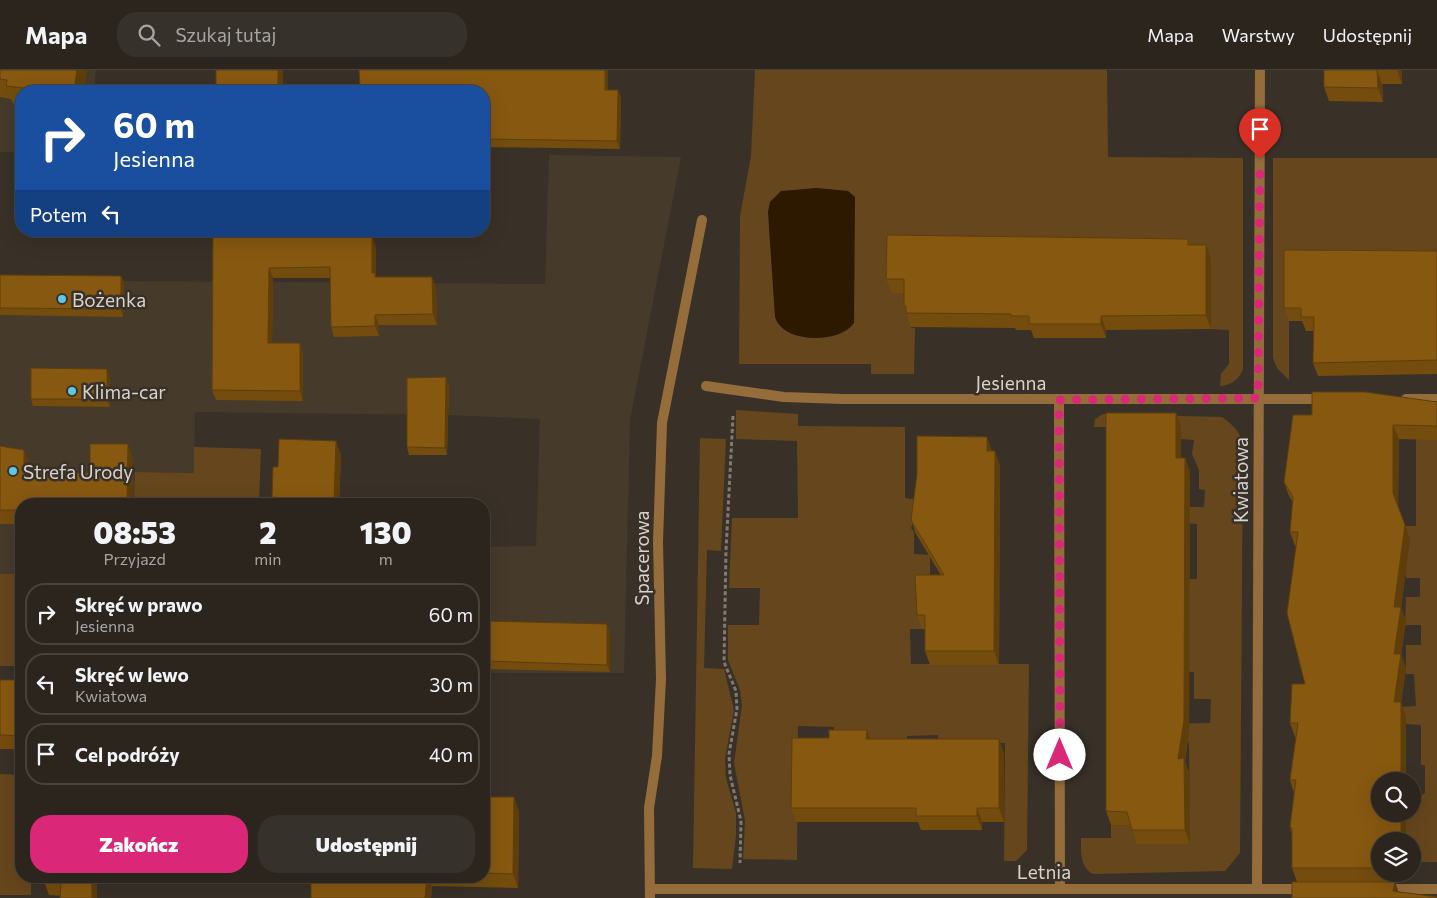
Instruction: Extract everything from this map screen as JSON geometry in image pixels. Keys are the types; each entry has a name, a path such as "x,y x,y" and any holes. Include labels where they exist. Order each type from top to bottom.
{"street":[{"name":"Kwiatowa","path":"1256,889 1260,70"},
{"name":"Spacerowa","path":"650,893 649,808 657,756 661,679 658,524 662,423 702,220"},
{"name":"Jesienna","path":"706,386 784,397 824,399 1332,399"},
{"path":"1399,399 1437,399"},
{"path":"1059,400 1060,888"},
{"name":"Letnia","path":"650,893 1060,888 1316,889"},
{"path":"1375,889 1437,889"}],"path":[{"path":"734,391 726,550 724,662 736,691 737,709 729,754 730,775 741,820 740,866"}],"shaded area":[{"path":"0,70 96,70 95,85 15,85 15,152 0,152"},
{"path":"755,70 1107,70 1108,157 1243,158 1243,369 1239,376 1231,383 1220,386 1221,374 1229,364 1229,330 1211,329 1211,259 892,292 910,293 911,328 915,328 914,374 871,374 871,364 739,364 740,216 751,156"},
{"path":"549,155 681,157 630,420 624,673 490,673 490,547 536,546 540,419 448,415 195,412 194,473 135,472 147,498 15,498 15,666 0,666 0,280 545,284"},
{"path":"1273,158 1437,158 1437,264 1289,263 1289,380 1277,368 1273,358"},
{"path":"817,188 848,191 855,197 854,323 847,330 837,335 812,338 789,332 780,326 775,317 768,212 770,202 781,191"},
{"path":"736,410 798,414 798,426 905,427 905,498 917,500 916,516 911,528 914,532 914,554 930,555 930,589 921,609 922,629 910,629 911,664 1029,664 1027,850 1016,861 1004,861 1005,743 972,743 939,752 938,735 907,736 907,744 834,744 834,727 798,726 797,860 743,859 745,821 734,763 742,705 740,690 728,660 728,625 759,625 760,588 729,588 732,518 798,518 797,441 736,439"},
{"path":"1103,414 1222,417 1235,429 1243,445 1240,853 1225,871 1093,874 1083,863 1081,838 1111,838 1111,825 1138,826 1137,844 1190,844 1189,742 1158,741 1158,724 1210,723 1211,699 1194,699 1194,672 1180,671 1189,579 1197,579 1197,524 1181,523 1181,507 1204,507 1205,490 1199,489 1199,470 1192,454 1194,440 1181,439 1181,427 1094,427 1095,419"},
{"path":"1437,429 1437,862 1421,862 1421,832 1397,832 1397,822 1421,822 1421,796 1425,793 1425,765 1421,765 1421,725 1406,724 1398,707 1416,706 1414,674 1406,674 1406,645 1421,645 1421,625 1405,625 1406,597 1420,597 1420,578 1406,578 1406,526 1416,526 1416,439"},
{"path":"700,438 726,439 721,551 707,550 704,668 724,669 734,710 725,759 726,778 736,813 736,835 732,869 693,868"},
{"path":"194,447 261,449 259,498 134,498 135,472 194,473"},
{"path":"0,574 15,574 15,666 0,666"},
{"path":"0,774 15,775 15,883 31,883 31,895 0,895"}],"building":[{"path":"0,70 77,70 75,85 15,85 15,87 6,86 7,80 0,79"},
{"path":"216,70 278,70 278,85 216,85"},
{"path":"359,70 605,70 605,90 618,90 617,141 490,139 490,85 360,85"},
{"path":"1324,70 1377,70 1378,88 1324,87"},
{"path":"887,235 1188,239 1188,245 1206,245 1206,315 1101,316 1101,324 1029,324 1029,316 1011,316 1011,314 906,313 906,306 904,306 904,279 886,279"},
{"path":"213,237 372,237 372,273 375,273 375,277 432,277 433,314 375,315 375,326 331,327 330,267 269,268 268,343 300,343 300,391 212,390"},
{"path":"1284,250 1437,251 1437,360 1313,363 1314,317 1301,317 1301,308 1284,308"},
{"name":"Bożenka","path":"0,275 121,276 121,309 0,308"},
{"name":"Klima-car","path":"31,368 107,369 107,399 31,399"},
{"path":"446,377 445,448 407,447 407,378"},
{"path":"1312,392 1365,392 1437,402 1437,426 1393,425 1393,493 1405,525 1394,607 1401,607 1394,654 1401,654 1394,702 1401,702 1401,772 1371,772 1371,822 1401,822 1401,832 1371,832 1371,868 1292,868 1292,828 1290,827 1296,780 1290,780 1298,723 1290,723 1292,684 1305,684 1287,613 1298,532 1290,532 1293,497 1284,482 1293,415 1312,415"},
{"path":"1106,413 1176,413 1176,458 1185,458 1184,720 1178,759 1184,758 1185,830 1132,830 1127,812 1106,811"},
{"path":"917,436 987,437 987,451 995,451 994,651 925,651 925,615 917,615 915,575 944,575 911,520 917,474"},
{"path":"279,439 336,441 334,498 272,497 273,467 278,467"},
{"path":"90,444 128,444 127,498 15,498 15,510 0,510 0,446 24,450 24,472 90,473"},
{"path":"490,621 607,624 607,665 490,661"},
{"path":"0,680 15,680 15,736 0,735"},
{"path":"829,730 867,730 866,739 999,739 999,808 977,808 977,816 916,816 916,808 791,808 792,738 829,738"},
{"path":"490,797 514,797 513,874 490,873"},
{"path":"1292,882 1395,882 1393,891 1437,897 1437,898 1292,898"},
{"path":"61,883 92,883 92,898 60,898"},
{"path":"311,883 426,883 425,898 311,898"}],"place":[{"name":"Bożenka","path":"62,299"},
{"name":"Klima-car","path":"72,391"},
{"name":"Strefa Urody","path":"13,471"}],"route":[{"path":"1060,755 1059,400 1258,398 1260,159"}]}
